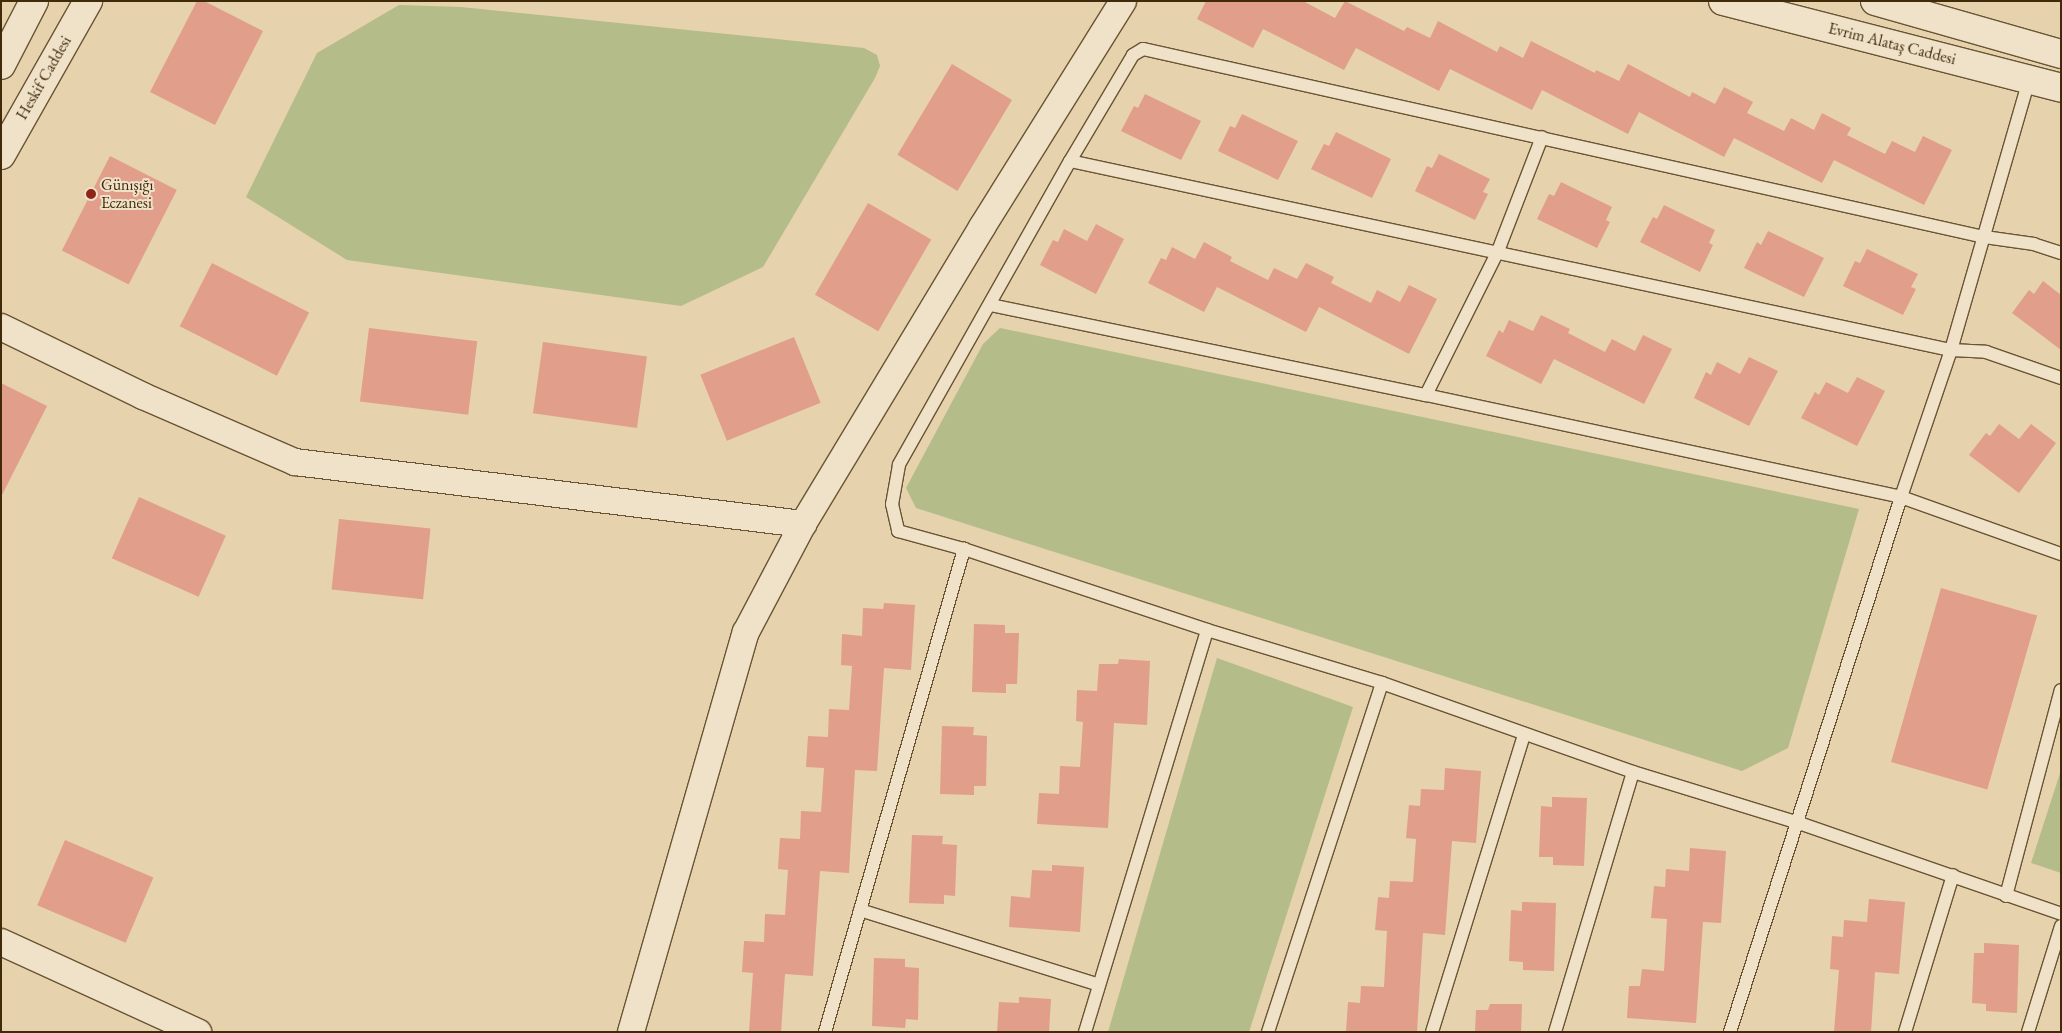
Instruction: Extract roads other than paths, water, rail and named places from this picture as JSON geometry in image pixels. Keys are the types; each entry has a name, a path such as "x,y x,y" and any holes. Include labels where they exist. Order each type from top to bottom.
{"main road":[{"path":"1,65 34,1"},
{"name":"Heskif Caddesi","path":"1,155 88,1"},
{"name":"Evrim Alataş Caddesi","path":"1723,1 2061,88"},
{"name":"Evrim Alataş Caddesi","path":"1875,1 2061,54"}],"street":[{"path":"631,1032 746,632 803,524 982,227 1123,1"},
{"path":"1,327 143,396 295,462 626,504 803,524"},
{"path":"1,942 198,1032"}],"lane":[{"path":"2061,253 2034,244 1984,236 1143,49 1133,55 1070,161 899,465 892,504 898,531 964,549 1207,630 1382,683 1524,735 1633,772 1796,822 2061,914"},
{"path":"1730,1032 1901,497 1951,350 2029,79"},
{"path":"1426,395 1498,251 1542,137"},
{"path":"1070,161 1498,251 1951,350 1986,352 2061,378"},
{"path":"990,305 1426,395 1901,497 2061,554"},
{"path":"825,1032 964,549"},
{"path":"1084,1032 1207,630"},
{"path":"1268,1032 1382,683"},
{"path":"2006,896 2061,690"},
{"path":"1432,1032 1524,735"},
{"path":"1555,1032 1633,772"},
{"path":"1905,1032 1953,875"},
{"path":"860,910 1099,985"},
{"path":"2028,1032 2061,926"}],"place":[{"name":"Günışığı Eczanesi","path":"91,194"}]}
